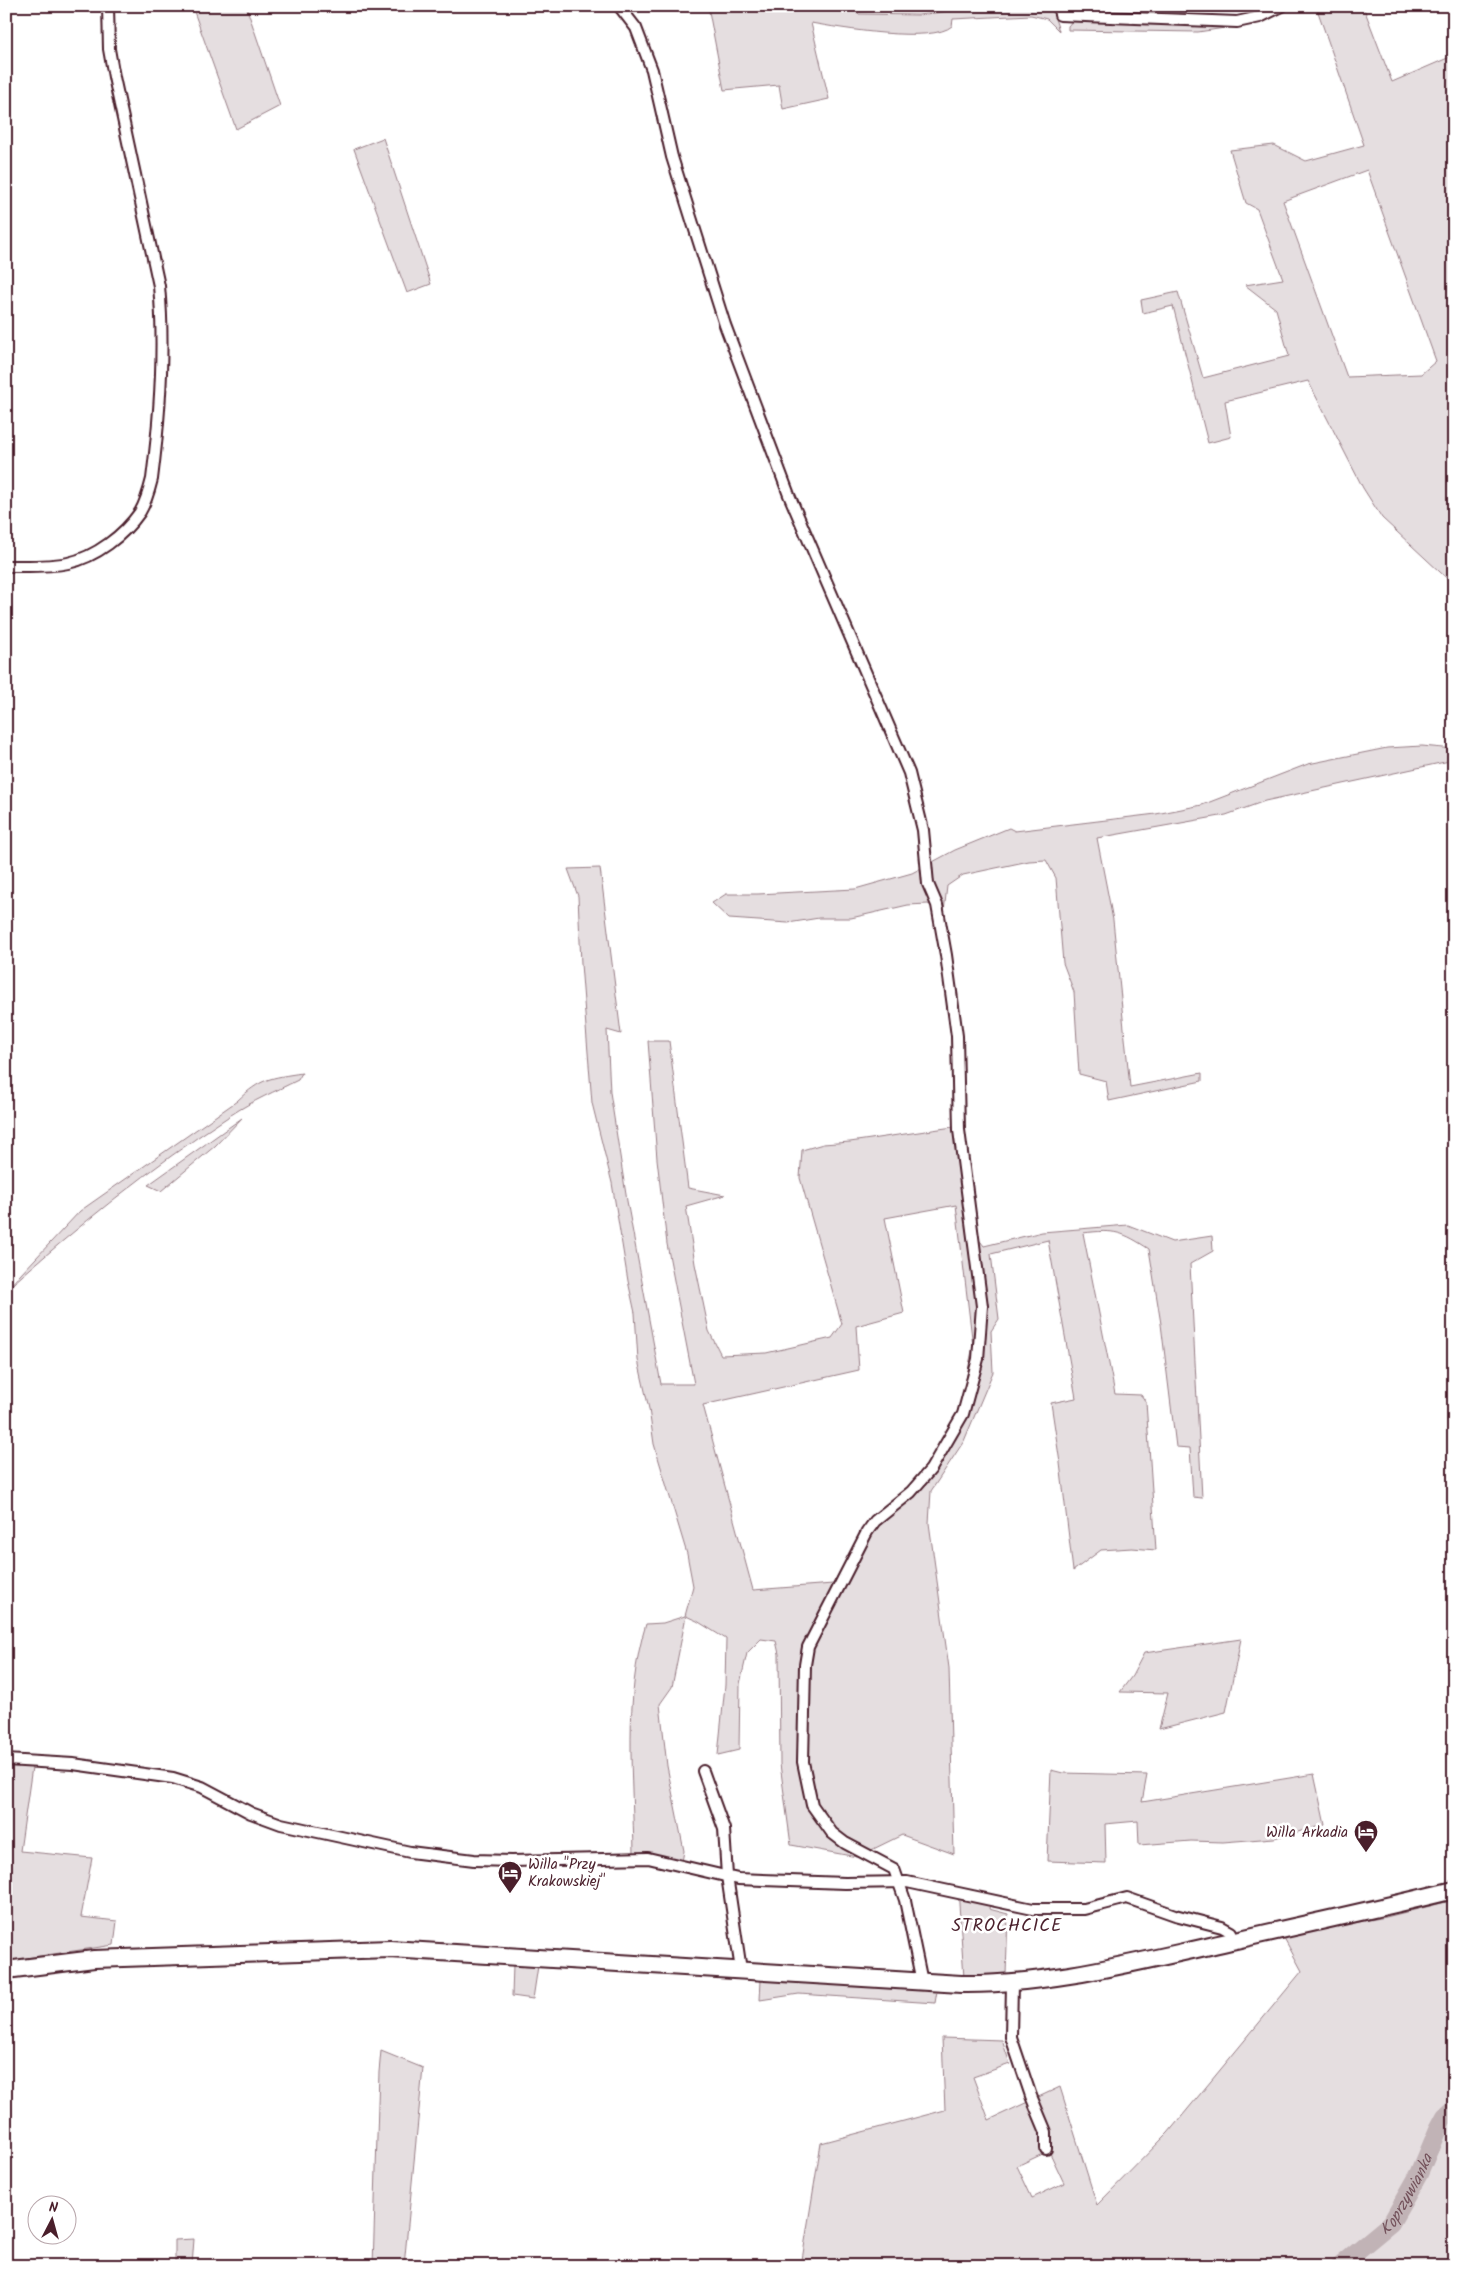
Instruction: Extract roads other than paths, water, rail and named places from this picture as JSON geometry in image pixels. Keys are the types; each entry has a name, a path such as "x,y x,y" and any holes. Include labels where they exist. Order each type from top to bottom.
{"main road":[{"path":"6,1970 94,1959 390,1949 922,1982 961,1984 1012,1983 1066,1977 1454,1890"}],"street":[{"path":"6,566 67,564 95,553 120,534 140,511 147,498 152,479 161,355 160,300 111,58 108,6"},
{"path":"619,6 636,28 652,70 672,156 725,325 789,494 909,773 923,830 928,884 940,914 955,1012 960,1130 982,1306 978,1359 963,1414 953,1435 931,1469 916,1487 875,1521 867,1532 813,1634 805,1665 803,1762 812,1805 832,1833 845,1843 891,1866 900,1882 921,1970 922,1982"},
{"path":"1059,6 1060,15 1237,22 1260,17 1282,6"},
{"path":"6,1760 73,1764 173,1778 202,1787 252,1813 280,1824 410,1852 474,1860 512,1861 648,1858 738,1879 845,1883 900,1882 1033,1910 1084,1910 1119,1899 1131,1898 1175,1914 1222,1927 1231,1932 1234,1940"},
{"path":"702,1771 724,1830 728,1876 741,1970"},
{"path":"1012,1983 1011,2037 1031,2096 1046,2132 1046,2149"}],"waterway":[{"name":"Koprzywianka","path":"1339,2266 1391,2223 1419,2174 1445,2116 1454,2108"}],"place":[{"name":"Willa Arkadia","path":"1366,1853"},
{"name":"Willa \"Przy Krakowskiej\"","path":"510,1894"}],"district":[{"name":"STROCHCICE","path":"1007,1925"}]}
